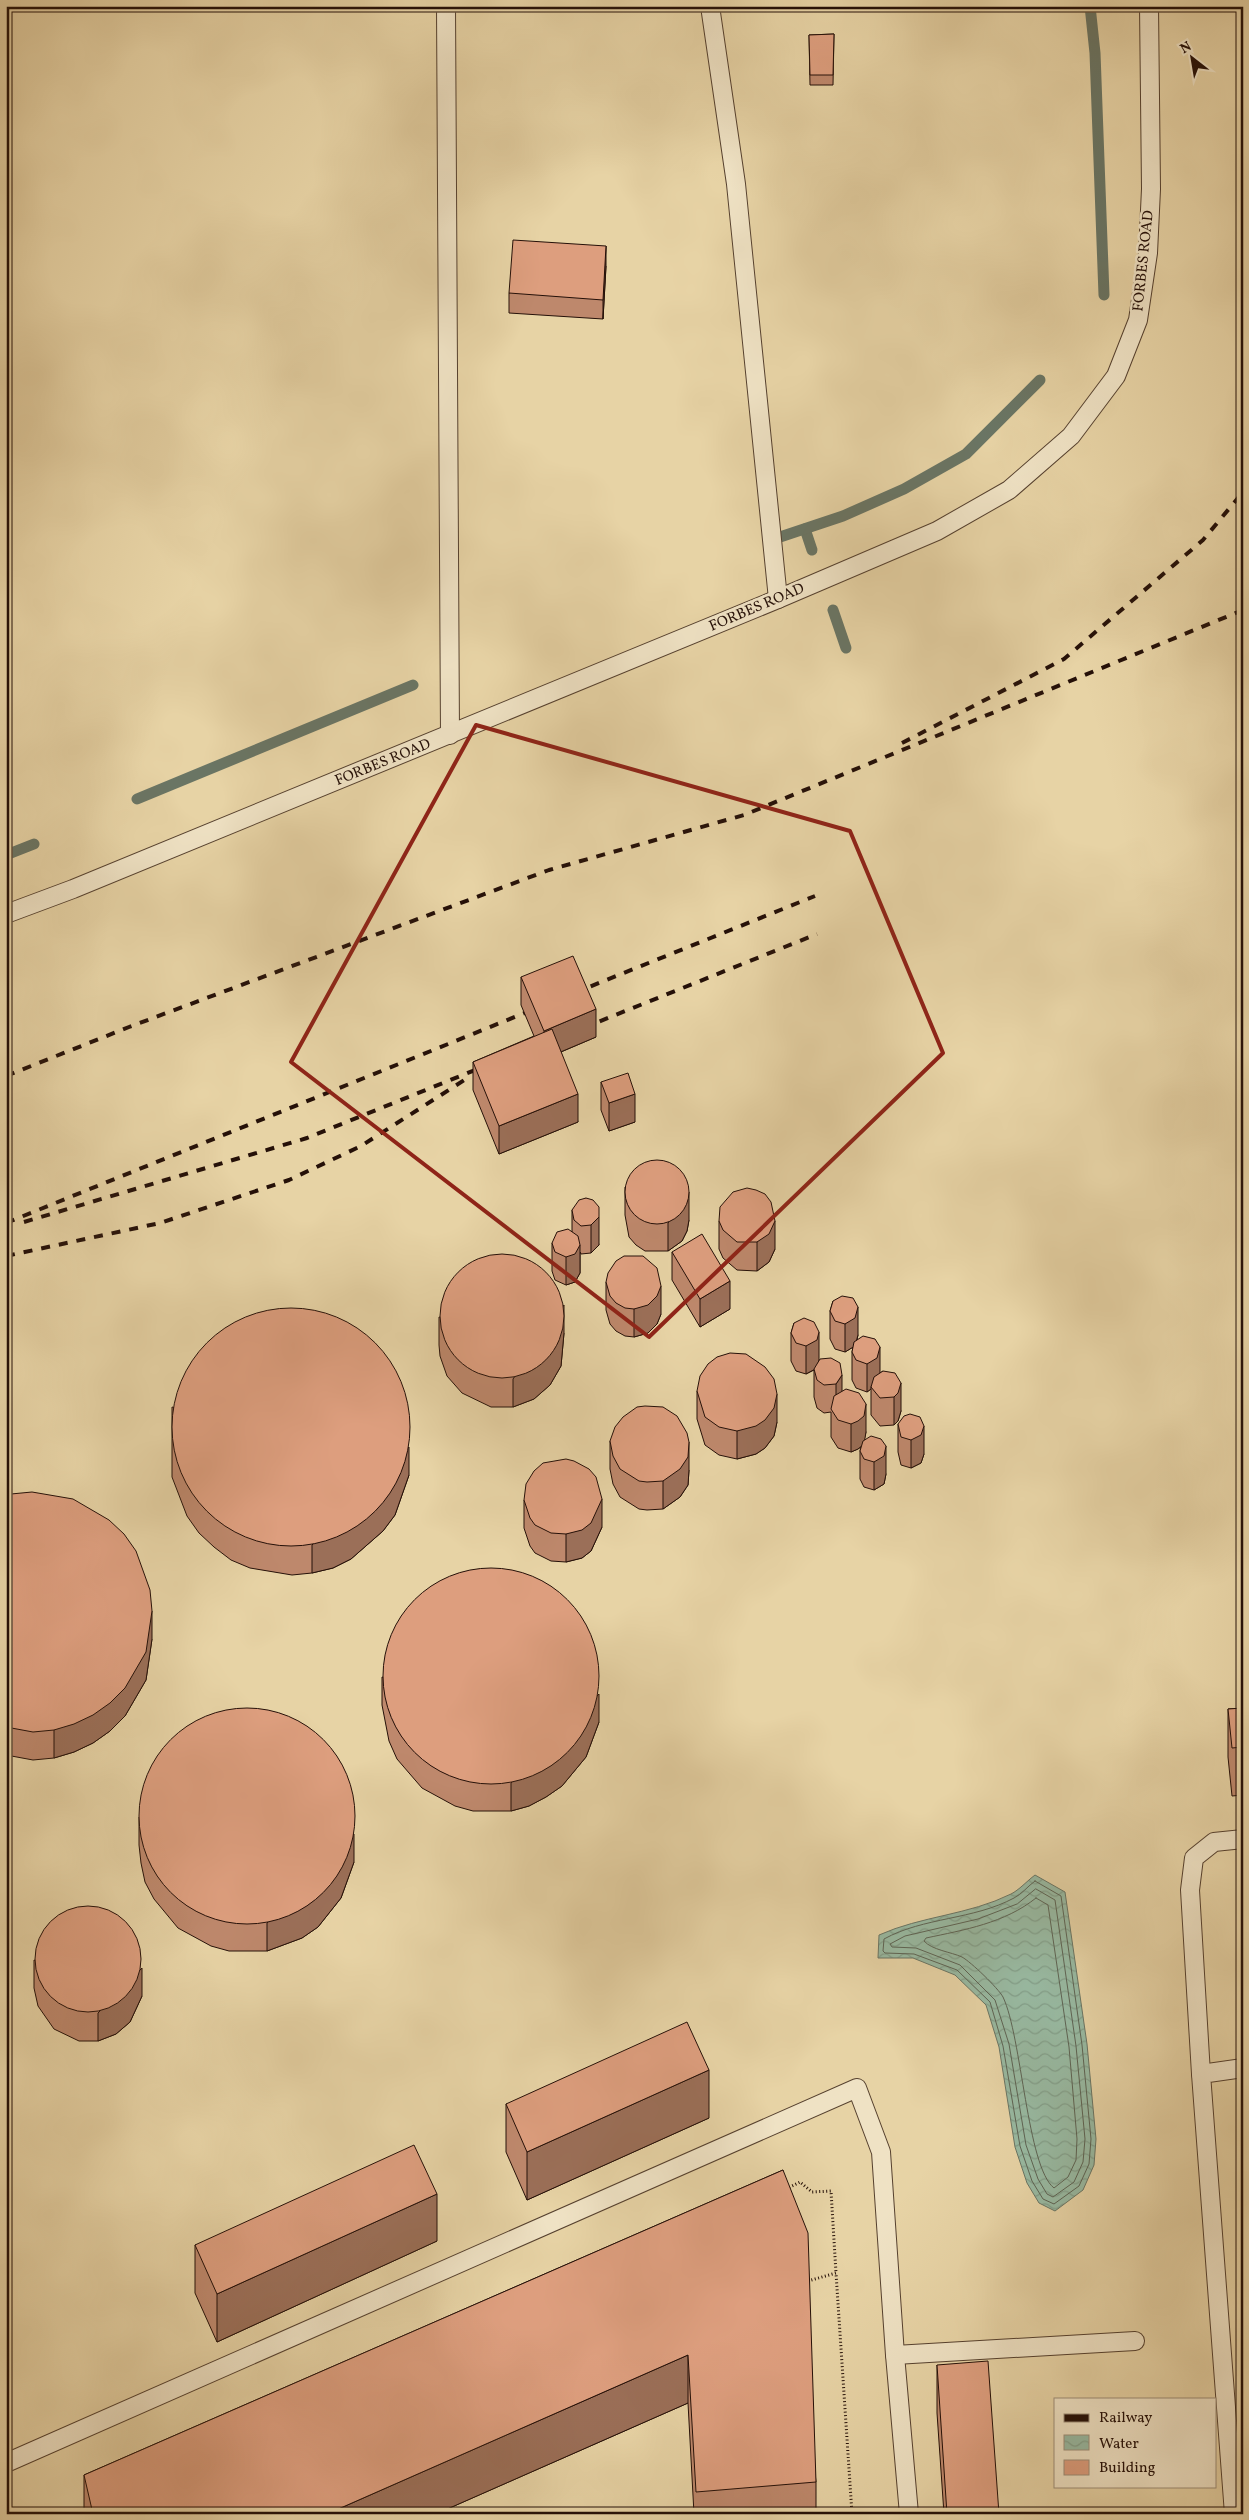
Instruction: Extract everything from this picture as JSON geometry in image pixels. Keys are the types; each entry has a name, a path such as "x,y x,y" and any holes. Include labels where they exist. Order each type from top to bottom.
{"lane":[{"path":"446,6 450,735"},
{"path":"710,6 736,184 778,599"},
{"name":"FORBES ROAD","path":"6,914 73,889 778,599 938,531 1009,490 1071,436 1116,376 1138,320 1148,253 1151,189 1149,6"},
{"path":"1234,2514 1190,1890 1194,1858 1214,1842 1243,1839"},
{"path":"1202,2074 1243,2068"},
{"path":"6,2463 857,2088 881,2152 895,2356 909,2514"},
{"path":"895,2356 1135,2340"}],"path":[{"path":"782,2191 800,2182 812,2192 831,2191 852,2514"},
{"path":"808,2281 836,2273"}],"highlighted area":[{"path":"476,725 850,831 943,1053 649,1337 291,1062"}],"water":[{"path":"1035,1875 1065,1892 1087,2044 1096,2139 1094,2165 1083,2190 1055,2211 1039,2203 1027,2183 1015,2147 999,2047 986,2005 955,1975 913,1958 878,1958 879,1935 911,1924 979,1907 995,1901 1014,1892"}],"building":[{"path":"834,34 833,75 810,75 809,35"},
{"path":"513,240 606,246 603,300 509,293"},
{"path":"573,956 596,1009 544,1031 521,977"},
{"path":"552,1029 578,1094 499,1126 473,1062"},
{"path":"628,1073 635,1094 609,1103 601,1082"},
{"path":"657,1160 675,1166 683,1174 689,1192 683,1210 675,1218 657,1224 639,1218 631,1210 625,1192 631,1174 639,1166"},
{"path":"747,1188 765,1194 771,1202 775,1221 769,1234 757,1242 737,1242 723,1230 719,1221 720,1207 733,1192"},
{"path":"586,1198 593,1200 599,1207 599,1217 591,1225 581,1226 574,1220 572,1210 579,1200"},
{"path":"568,1229 578,1236 580,1245 575,1254 566,1257 555,1252 552,1243 557,1232"},
{"path":"702,1234 730,1281 700,1299 672,1252"},
{"path":"502,1254 526,1258 546,1272 560,1292 564,1316 560,1340 546,1360 526,1374 502,1378 478,1374 458,1360 444,1340 440,1316 444,1292 458,1272 478,1258"},
{"path":"624,1256 643,1256 657,1268 661,1286 657,1296 648,1305 634,1309 625,1308 616,1303 610,1296 606,1282 608,1273 616,1261"},
{"path":"842,1296 853,1298 858,1307 855,1318 845,1324 835,1321 830,1311 833,1301"},
{"path":"279,1308 303,1308 326,1313 347,1322 367,1335 383,1351 396,1371 405,1392 410,1415 408,1450 401,1473 383,1503 367,1519 347,1532 326,1541 303,1546 279,1546 256,1541 235,1532 215,1519 199,1503 186,1483 177,1462 172,1439 172,1415 177,1392 186,1371 199,1351 215,1335 235,1322 256,1313"},
{"path":"804,1318 814,1322 819,1332 817,1340 806,1346 796,1343 791,1333 794,1323"},
{"path":"863,1336 875,1339 880,1347 877,1358 867,1364 856,1360 852,1352 854,1342"},
{"path":"730,1353 746,1354 765,1367 774,1379 777,1394 774,1408 765,1420 756,1426 737,1431 719,1427 705,1417 697,1391 700,1376 708,1364 717,1357"},
{"path":"831,1358 840,1363 842,1375 836,1384 824,1385 817,1380 814,1369 820,1359"},
{"path":"883,1371 895,1373 901,1383 898,1393 894,1397 880,1398 871,1387 874,1377"},
{"path":"846,1389 859,1393 866,1404 864,1416 851,1424 838,1420 831,1409 834,1396"},
{"path":"637,1407 663,1407 677,1416 687,1433 689,1442 688,1457 680,1469 663,1481 639,1481 620,1469 613,1456 610,1441 615,1427 623,1417"},
{"path":"910,1414 920,1417 924,1426 921,1435 911,1440 901,1437 898,1424 904,1416"},
{"path":"871,1436 881,1439 886,1446 884,1456 874,1462 864,1459 860,1451 863,1441"},
{"path":"566,1459 589,1469 596,1477 602,1499 591,1523 582,1530 566,1534 551,1533 535,1525 530,1518 524,1500 526,1484 534,1471 543,1463"},
{"path":"32,1492 73,1499 109,1520 124,1534 136,1551 150,1590 152,1611 146,1652 125,1688 110,1703 93,1715 74,1724 54,1730 33,1732 6,1727 6,1495"},
{"path":"491,1568 512,1570 532,1576 551,1586 567,1600 581,1616 591,1635 597,1655 599,1676 597,1697 591,1717 581,1736 567,1752 551,1766 532,1776 512,1782 491,1784 470,1782 450,1776 431,1766 415,1752 401,1736 391,1717 385,1697 383,1676 385,1655 391,1635 401,1616 415,1600 431,1586 450,1576 470,1570"},
{"path":"247,1708 278,1713 298,1721 323,1740 342,1765 350,1785 355,1816 350,1847 342,1867 323,1892 298,1911 278,1919 247,1924 216,1919 196,1911 171,1892 152,1867 144,1847 139,1816 144,1785 152,1765 171,1740 196,1721 216,1713"},
{"path":"1243,1708 1243,1747 1232,1748 1228,1709"},
{"path":"88,1906 108,1910 126,1921 137,1939 141,1959 137,1979 126,1997 108,2008 88,2012 68,2008 50,1997 39,1979 35,1959 39,1939 50,1921 68,1910"},
{"path":"687,2022 709,2070 527,2152 506,2104"},
{"path":"414,2145 437,2194 217,2294 195,2245"},
{"path":"783,2170 808,2233 816,2482 696,2492 688,2355 327,2514 93,2514 84,2475"},
{"path":"988,2361 999,2514 947,2514 937,2365"}],"waterway":[{"path":"1090,6 1095,53 1104,295"},
{"path":"780,537 843,516 904,489 966,454 1040,380"},
{"path":"805,529 812,550"},
{"path":"833,610 846,648"},
{"path":"137,799 413,685"},
{"path":"6,855 34,844"}],"railway":[{"path":"902,743 1064,659 1203,540 1243,492"},
{"path":"6,1076 129,1027 549,870 744,815 1243,610"},
{"path":"574,993 815,896"},
{"path":"583,1028 817,934"},
{"path":"6,1223 537,1008"},
{"path":"24,1222 307,1138 485,1066"},
{"path":"6,1256 160,1223 289,1180 361,1146 466,1079"}]}
